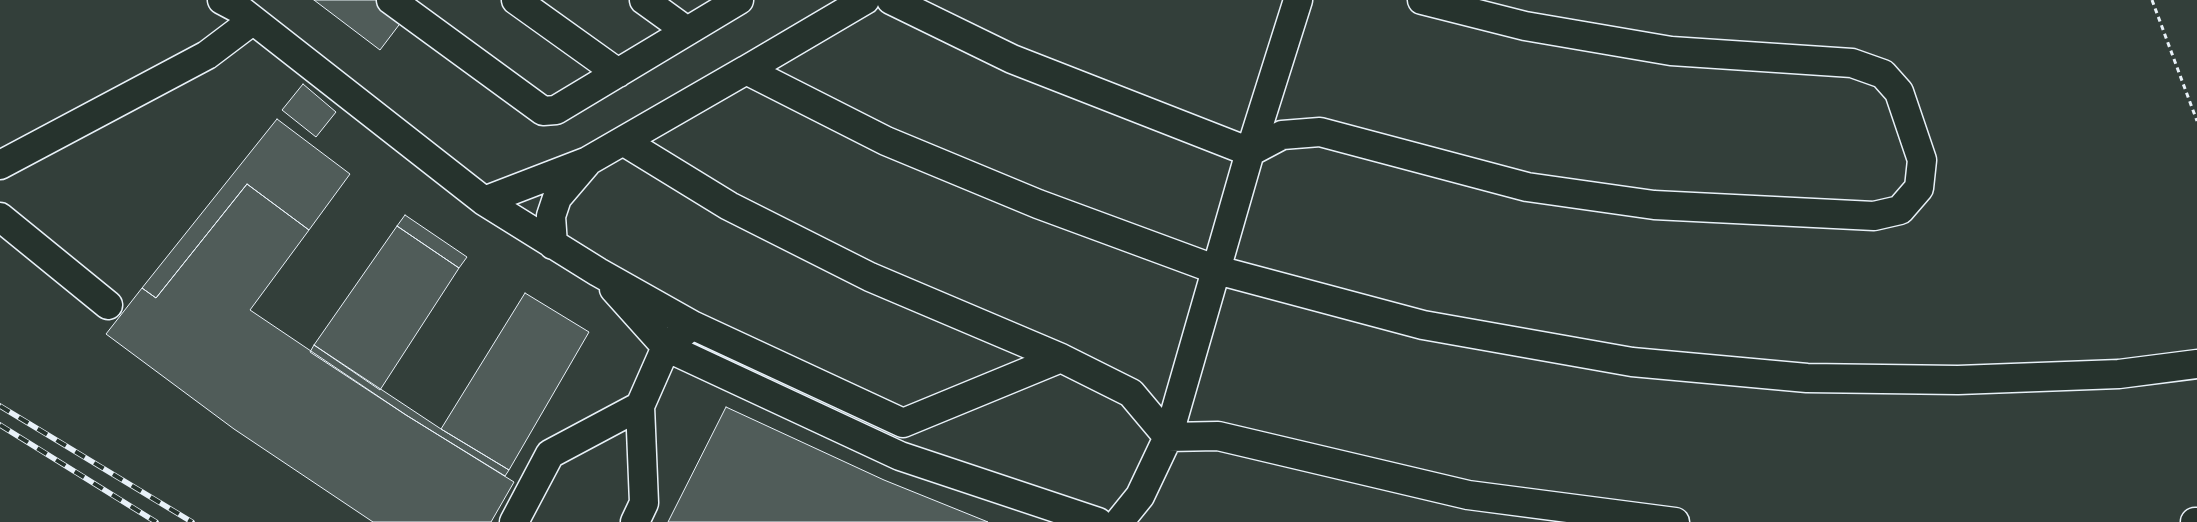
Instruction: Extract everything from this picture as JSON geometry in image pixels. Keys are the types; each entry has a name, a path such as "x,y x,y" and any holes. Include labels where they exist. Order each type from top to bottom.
{"lane":[{"path":"391,0 543,111 556,110 739,0"},
{"path":"516,0 618,72"},
{"path":"644,0 688,31"},
{"path":"484,201 588,161 865,0"},
{"path":"891,0 1012,59 1250,152"},
{"path":"1119,522 1140,496 1168,437 1250,152 1298,0"},
{"path":"1250,152 1282,134 1320,132 1440,166 1527,187 1654,205 1874,216 1900,210 1919,188 1922,160 1899,92 1883,74 1852,63 1671,51 1525,26 1422,0"},
{"path":"0,165 207,55 237,7 484,201 553,245 692,325 903,423 1061,358"},
{"path":"746,70 886,141 1038,204 1217,270 1423,326 1632,362 1807,378 1958,380 2119,374 2197,364"},
{"path":"623,141 729,206 853,268 1061,358 1131,393 1168,437"},
{"path":"553,245 551,216 557,198 588,161"},
{"path":"0,217 108,304"},
{"path":"598,272 666,347 900,456 1098,522"},
{"path":"635,522 644,503 640,406 666,347 692,325"},
{"path":"514,522 550,454 640,406"},
{"path":"1168,437 1218,436 1468,495 1675,522"}],"path":[{"path":"2152,0 2197,121"}],"shaded area":[{"path":"0,0 2197,0 2197,522 0,522"}],"building":[{"path":"314,0 382,0 405,17 380,50"},
{"path":"303,84 336,112 316,137 282,110"},
{"path":"277,119 350,174 309,230 247,184 156,298 142,288"},
{"path":"247,184 309,230 250,310 406,415 514,482 491,522 373,522 234,429 106,334 142,288 156,298"},
{"path":"405,215 467,257 459,268 397,226"},
{"path":"397,226 459,268 380,390 314,345"},
{"path":"525,293 589,332 509,470 441,429"},
{"path":"314,345 441,429 509,470 505,476 406,415 310,352"},
{"path":"726,407 884,480 988,522 668,522"}],"railway":[{"path":"0,406 192,522"},
{"path":"0,425 156,522"}]}
